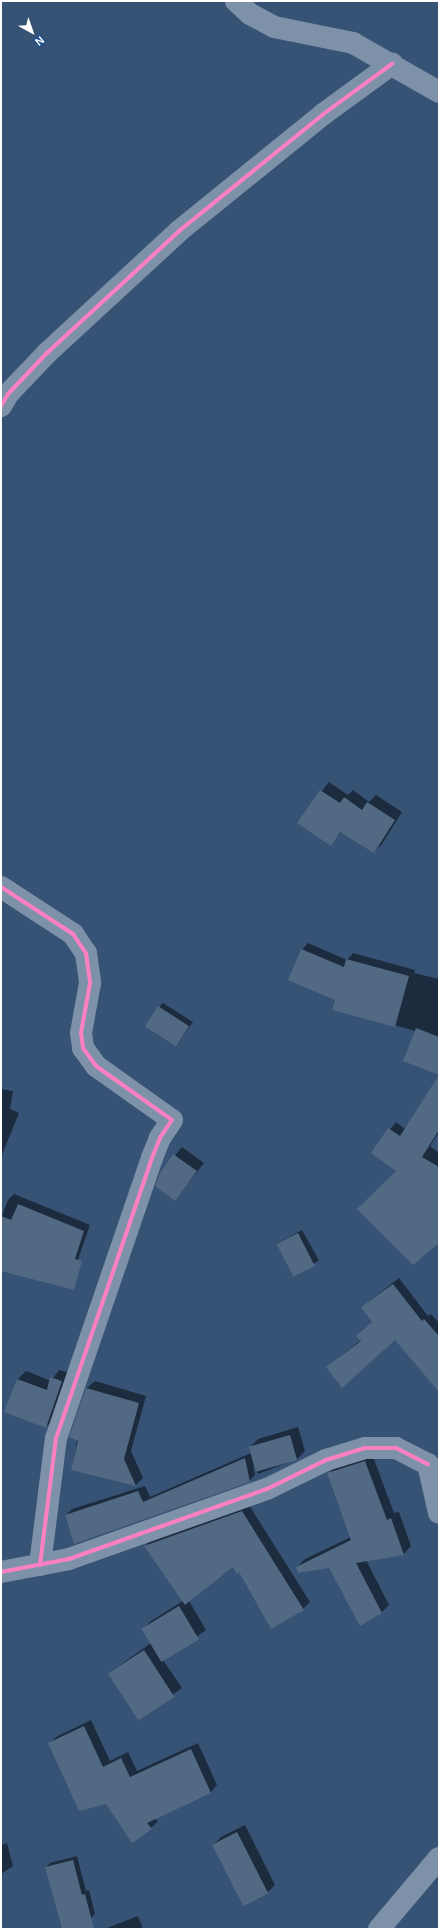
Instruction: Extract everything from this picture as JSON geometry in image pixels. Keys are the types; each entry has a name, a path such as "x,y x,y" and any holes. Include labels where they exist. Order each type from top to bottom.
{"street":[{"path":"236,1 250,14 274,27 353,43 439,92"},
{"path":"1,406 8,394 47,352 179,231 322,115 392,64"},
{"path":"1,887 73,934 86,953 90,983 81,1033 83,1048 96,1066 172,1120 160,1138 152,1158 56,1438 40,1565"},
{"path":"1,1572 69,1559 268,1489 326,1460 365,1448 396,1448 434,1459 439,1513"},
{"path":"378,1929 439,1858"}],"building":[{"path":"320,790 340,803 344,797 362,810 367,802 395,820 374,853 340,832 331,846 297,823"},
{"path":"301,949 344,967 346,959 409,976 395,1027 332,1010 335,1000 288,980"},
{"path":"158,1006 189,1026 176,1046 145,1026"},
{"path":"416,1028 439,1037 439,1075 403,1061"},
{"path":"439,1075 439,1130 422,1157 439,1167 439,1243 413,1265 357,1209 396,1171 371,1153 388,1128 400,1136"},
{"path":"173,1154 197,1171 175,1201 155,1186 160,1173"},
{"path":"18,1204 84,1231 75,1259 82,1261 74,1290 1,1271 1,1216 11,1220"},
{"path":"298,1233 315,1266 293,1277 277,1244"},
{"path":"393,1284 422,1321 424,1319 439,1336 439,1392 395,1340 342,1388 326,1367 361,1341 356,1336 372,1322 361,1307"},
{"path":"50,1377 62,1381 46,1428 4,1412 17,1379 47,1390"},
{"path":"86,1388 139,1403 124,1459 136,1486 71,1470 78,1441 69,1437"},
{"path":"290,1435 297,1460 256,1472 249,1447"},
{"path":"245,1458 250,1482 74,1544 65,1515 138,1491 143,1502"},
{"path":"365,1461 387,1520 391,1518 404,1555 356,1563 382,1613 360,1626 329,1568 298,1573 296,1567 351,1540 327,1473"},
{"path":"242,1511 304,1610 271,1629 239,1572 237,1574 233,1567 185,1605 144,1546"},
{"path":"179,1606 199,1639 161,1662 141,1629"},
{"path":"144,1650 174,1697 138,1720 108,1673"},
{"path":"84,1726 103,1767 121,1758 130,1777 191,1749 211,1793 147,1823 152,1829 132,1843 106,1804 79,1811 48,1743"},
{"path":"237,1832 268,1893 243,1906 212,1845"},
{"path":"73,1860 82,1895 85,1894 94,1929 62,1929 45,1867"}],"cycle path":[{"path":"1,406 8,394 47,353 179,231 322,115 392,64"},
{"path":"1,887 73,934 86,953 90,983 81,1033 83,1048 96,1066 172,1120 160,1138 152,1158 56,1438 40,1565"},
{"path":"1,1572 69,1559 267,1489 326,1460 365,1448 396,1448 428,1464"}]}
